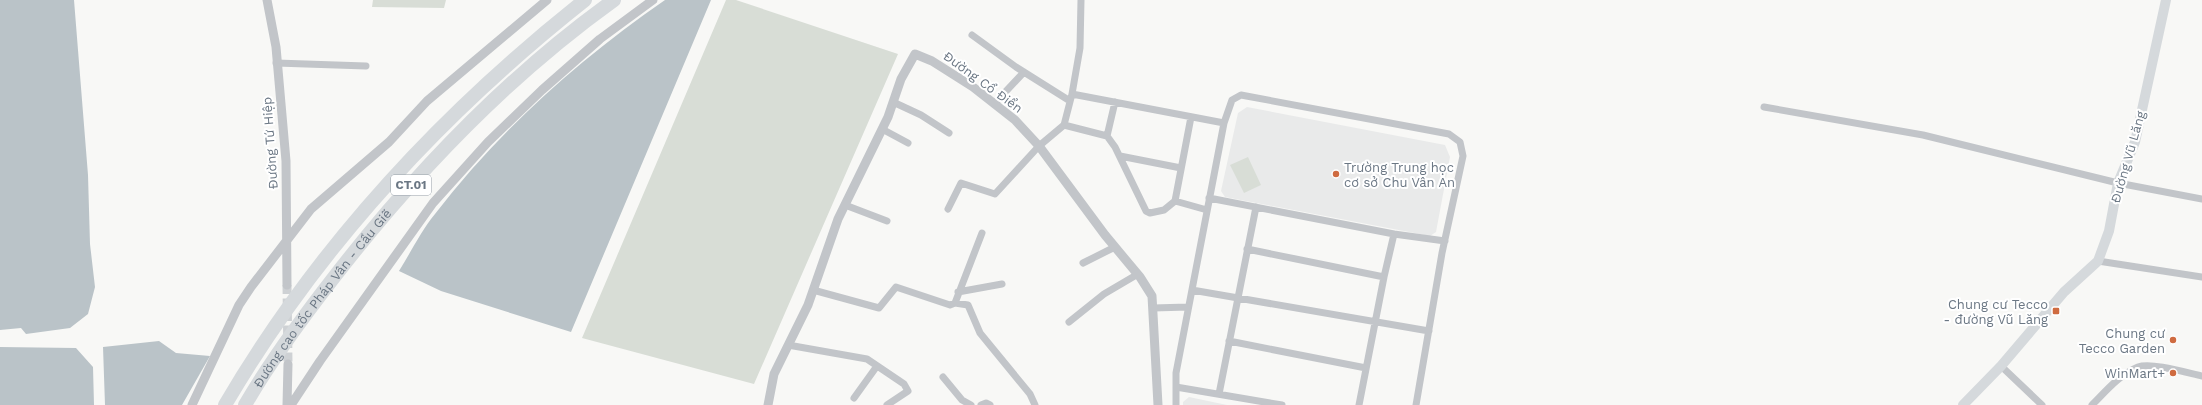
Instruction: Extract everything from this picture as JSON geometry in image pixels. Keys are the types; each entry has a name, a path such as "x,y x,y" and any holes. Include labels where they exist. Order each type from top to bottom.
{"highway":[{"name":"Đường cao tốc Pháp Vân - Cầu Giẽ","path":"224,405 305,284 370,203 445,122 502,69 585,0"},
{"name":"Đường cao tốc Pháp Vân - Cầu Giẽ","path":"245,405 298,325 326,288 390,209 435,158 520,76 614,0"}],"main road":[{"name":"Đường Vũ Lăng","path":"1963,405 2001,366 2064,292 2098,261 2109,231 2118,183 2135,142 2166,0"}],"street":[{"name":"Đường Tứ Hiệp","path":"267,0 276,47 276,63 286,161 287,285"},
{"path":"192,405 239,305 311,209 389,142 427,101 547,0"},
{"path":"291,405 320,361 443,192 488,142 542,90 600,39 653,0"},
{"path":"948,209 961,183 995,194 1039,146 1064,125 1080,48 1081,0"},
{"path":"972,35 1024,72 1071,97 1115,102 1224,124"},
{"name":"Đường Cổ Điển","path":"768,405 774,374 813,290 845,205 882,129 901,79 916,54 932,61 1015,120 1039,146 1115,247 1138,274 1152,296 1158,405"},
{"path":"276,63 366,66"},
{"path":"994,104 1024,72"},
{"path":"1176,405 1176,373 1224,124 1232,100 1241,95 1449,134 1460,142 1463,156 1445,241 1416,405"},
{"path":"893,102 921,115 949,133"},
{"path":"1107,136 1115,102"},
{"path":"1764,107 1923,135 2118,183 2202,199"},
{"path":"1064,125 1107,136 1120,156 1146,210 1150,213 1164,210 1175,201 1191,117"},
{"path":"882,129 908,143"},
{"path":"1120,156 1181,168"},
{"path":"1209,198 1394,234 1445,241"},
{"path":"1175,201 1207,210"},
{"path":"845,205 887,221"},
{"path":"1219,394 1256,207"},
{"path":"955,303 958,292 982,234"},
{"path":"1359,405 1394,234"},
{"path":"1083,263 1115,247"},
{"path":"1247,249 1384,277"},
{"path":"2098,261 2202,277"},
{"path":"1069,322 1104,294 1138,274"},
{"path":"958,292 1002,284"},
{"path":"813,290 879,308 896,287 950,305 955,303 968,305 980,333 1030,394 1035,405"},
{"path":"1192,290 1429,331"},
{"path":"1153,308 1188,307"},
{"path":"1229,341 1366,368"},
{"path":"788,345 867,359 904,384 908,391 887,405"},
{"path":"287,405 288,364"},
{"path":"854,398 877,366"},
{"path":"2001,366 2042,405"},
{"path":"2092,405 2114,383 2139,366 2164,367 2202,376"},
{"path":"943,377 962,400 971,405"},
{"path":"1176,387 1282,405"},
{"path":"982,405 986,403 990,405"}],"shaded area":[{"path":"0,0 74,0 88,175 90,244 95,287 88,314 70,328 26,334 21,328 0,330"},
{"path":"373,0 446,0 444,8 372,7"},
{"path":"665,0 711,0 571,332 441,291 399,271 435,214 460,183 513,126 541,98 601,47"},
{"path":"726,0 736,0 898,54 754,384 582,338"},
{"name":"Trường Trung học cơ sở Chu Vân An","path":"1247,107 1445,145 1450,157 1436,232 1430,236 1225,197 1221,191 1238,113"},
{"path":"1248,157 1261,185 1244,193 1230,165"},
{"path":"159,341 176,353 210,356 182,405 105,405 103,347"},
{"path":"0,347 76,348 93,367 94,405 0,405"},
{"path":"1189,397 1227,405 1183,405 1183,402"}],"tunnel":[{"path":"287,285 288,364"}],"place":[{"name":"Trường Trung học cơ sở Chu Vân An","path":"1336,174"},
{"name":"Chung cư Tecco - đường Vũ Lăng","path":"2056,311"},
{"name":"Chung cư Tecco Garden","path":"2173,340"},
{"name":"WinMart+","path":"2173,373"}]}
